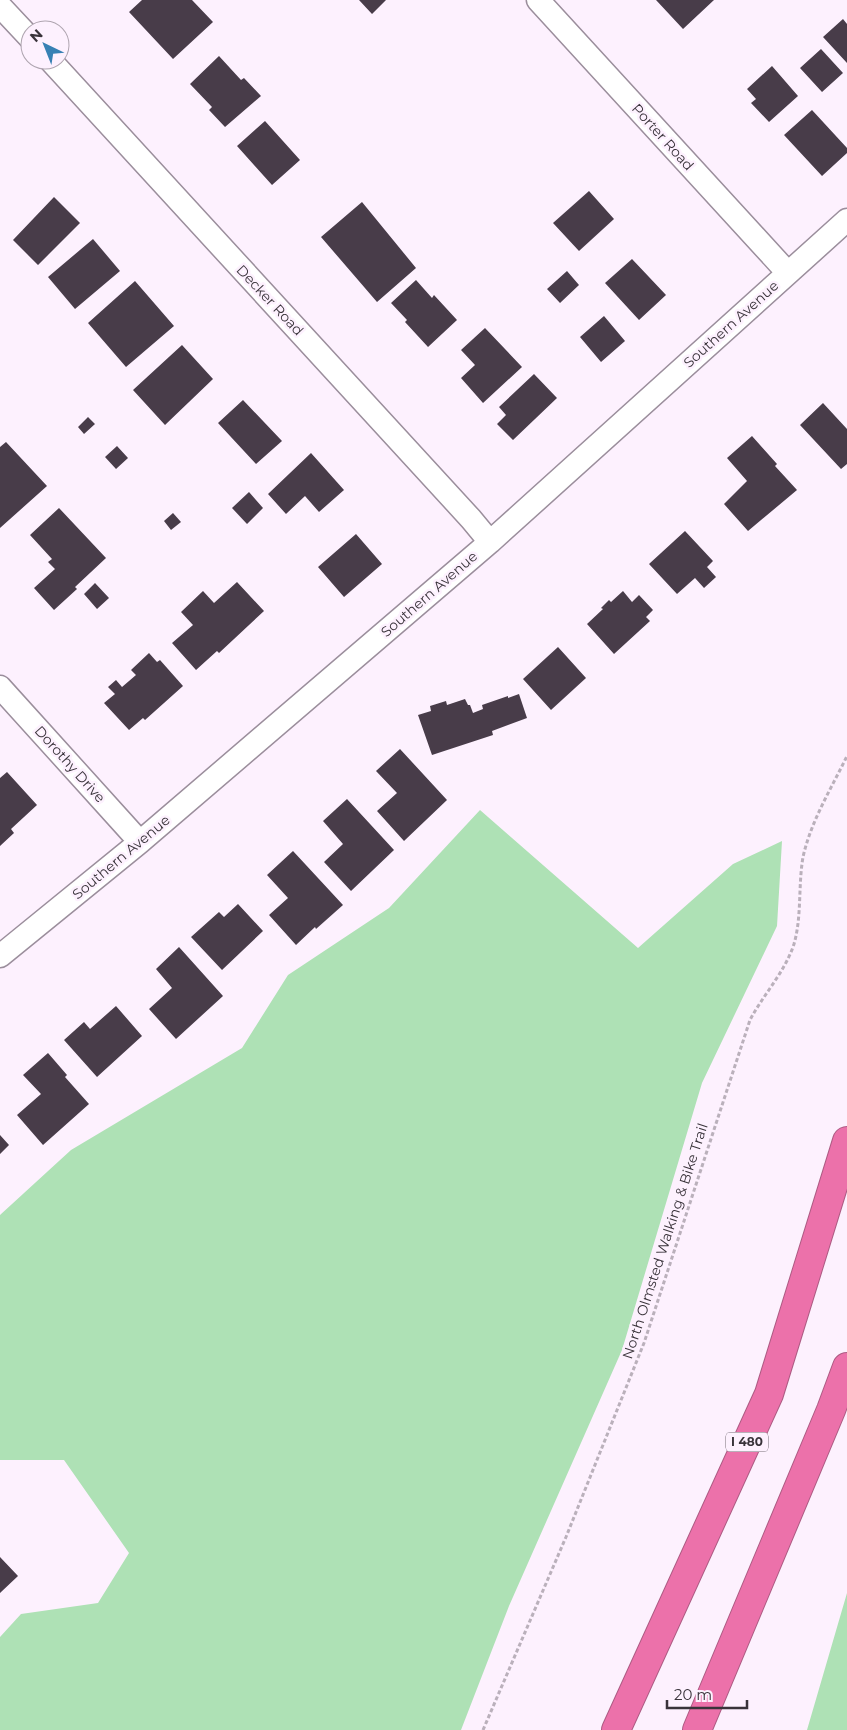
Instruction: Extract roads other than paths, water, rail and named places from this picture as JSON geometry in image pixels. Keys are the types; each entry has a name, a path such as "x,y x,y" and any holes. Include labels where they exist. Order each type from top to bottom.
{"highway":[{"name":"I 480","path":"616,1730 769,1394 847,1141"},
{"path":"697,1730 832,1410 847,1367"}],"street":[{"name":"Porter Road","path":"538,0 788,273"},
{"path":"0,6 20,27"},
{"name":"Decker Road","path":"59,70 490,542"},
{"name":"Southern Avenue","path":"0,956 140,842 490,542 847,220"},
{"name":"Dorothy Drive","path":"0,687 140,842"}]}
